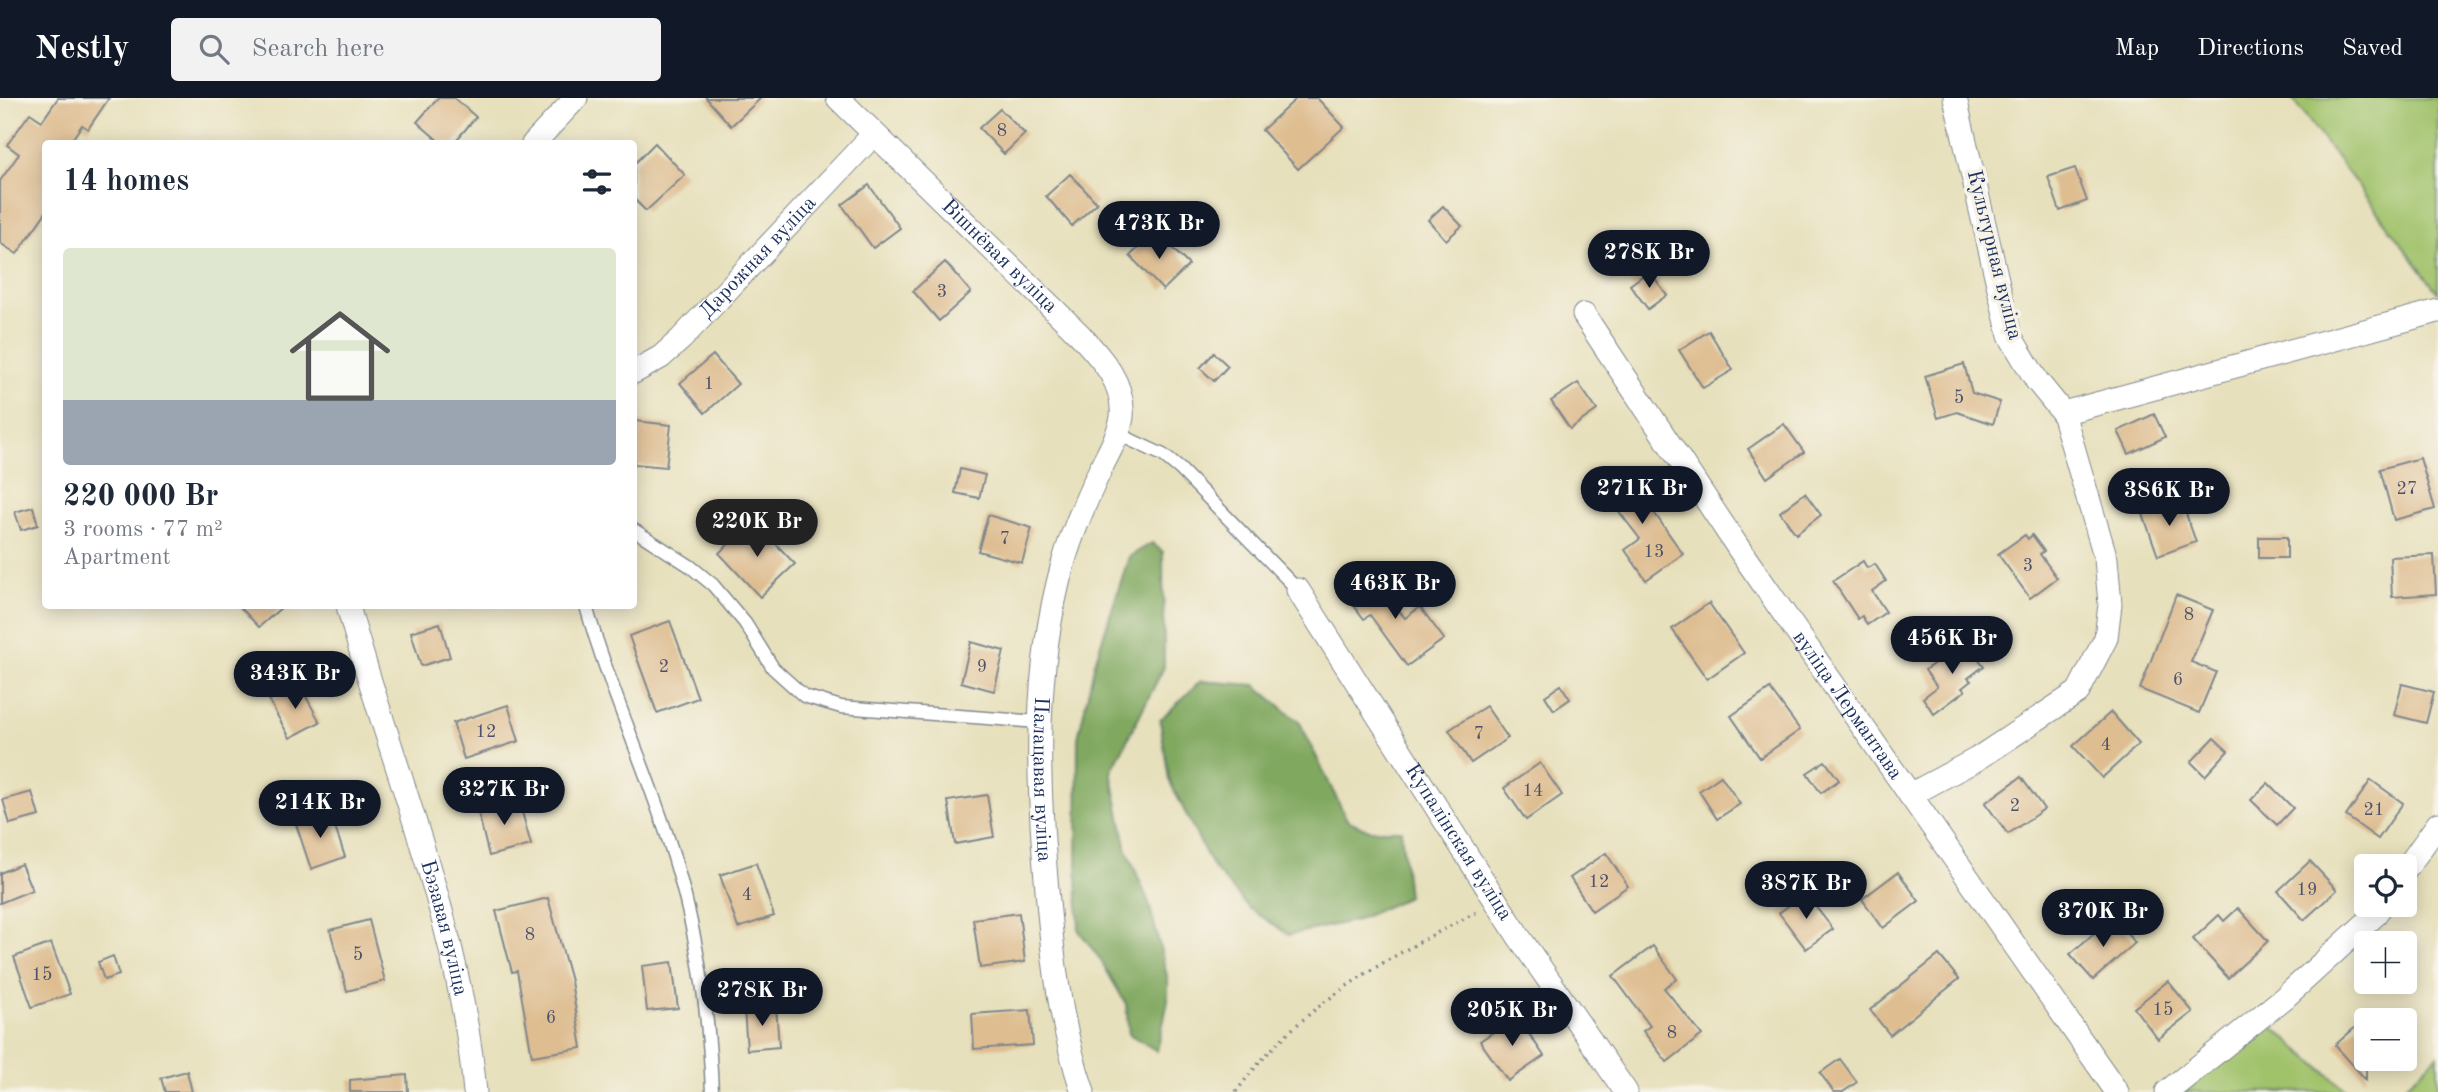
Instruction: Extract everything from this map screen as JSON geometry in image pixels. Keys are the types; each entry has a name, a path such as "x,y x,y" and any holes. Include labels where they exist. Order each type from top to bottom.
{"street":[{"path":"537,140 576,98"},
{"name":"Вішнёвая вуліца","path":"838,98 1100,356 1114,377 1121,397 1118,434"},
{"name":"Культурная вуліца","path":"1910,796 1977,759 2078,692 2106,638 2110,604 2106,559 2063,413 2037,381 2010,336 1955,98"},
{"name":"Дарожная вуліца","path":"637,370 661,357 681,339 874,134"},
{"path":"2063,413 2438,311"},
{"name":"вуліца Лермантава","path":"1584,315 1739,549 2117,1092"},
{"name":"Палацавая вуліца","path":"1083,1092 1060,1016 1039,796 1039,722 1049,633 1063,563 1080,515 1118,434"},
{"name":"Купалінская вуліца","path":"1298,590 1496,902 1626,1092"},
{"name":"Бэзавая вуліца","path":"349,609 439,895 462,996 475,1092"},
{"path":"2417,854 2438,824"},
{"path":"2166,1092 2284,998 2373,917"}],"lane":[{"path":"1118,434 1163,455 1180,469 1298,590"},
{"path":"637,532 713,585 745,623 773,668 804,696 841,707 1039,722"},
{"path":"587,609 657,807 687,904 705,1006 712,1092"}],"path":[{"path":"1236,1092 1288,1031 1328,997 1373,967 1496,902"}],"green space":[{"path":"2292,98 2438,98 2438,293"},
{"path":"1152,543 1163,552 1164,667 1111,772 1127,851 1149,903 1168,980 1168,1001 1157,1051 1129,1034 1126,1004 1100,959 1079,931 1077,872 1078,738 1095,662 1129,557"},
{"path":"1201,681 1255,685 1300,723 1347,820 1369,830 1401,830 1408,897 1357,920 1289,935 1249,908 1212,866 1169,780 1160,720"},
{"path":"2263,1019 2349,1092 2183,1092"},
{"path":"2438,1055 2438,1092 2399,1092"}],"building":[{"path":"58,98 109,98 88,129 82,125 72,140 42,140 42,218 17,254 0,243 0,181 19,154 7,145 30,113 42,121"},
{"path":"438,98 454,98 476,117 456,140 437,140 417,122"},
{"path":"706,98 761,98 731,126"},
{"path":"1297,98 1317,98 1344,127 1298,169 1262,130"},
{"path":"1000,109 1025,134 1004,154 979,128"},
{"path":"655,143 685,175 646,211 637,202 637,161"},
{"path":"2075,168 2087,201 2060,211 2048,177"},
{"path":"1070,174 1097,203 1072,226 1046,196"},
{"path":"869,185 900,228 873,248 842,205"},
{"path":"1443,206 1462,226 1446,240 1428,220"},
{"path":"1155,231 1189,265 1163,290 1130,256"},
{"path":"945,262 971,292 939,321 913,291"},
{"path":"1649,271 1667,295 1648,309 1630,285"},
{"path":"1709,331 1733,370 1703,388 1679,350"},
{"path":"1214,353 1228,366 1214,381 1200,368"},
{"path":"713,355 738,384 705,413 680,383"},
{"path":"1964,364 1972,393 2000,402 1993,424 1957,412 1938,418 1925,376"},
{"path":"1578,383 1597,410 1570,429 1551,401"},
{"path":"2154,414 2165,437 2129,454 2118,431"},
{"path":"637,421 671,425 666,467 637,464"},
{"path":"1784,424 1804,452 1767,478 1748,449"},
{"path":"2420,458 2435,509 2394,520 2380,469"},
{"path":"960,469 985,475 979,498 955,493"},
{"path":"1629,469 1651,498 1646,501 1683,554 1646,580 1625,550 1640,539 1602,489"},
{"path":"1805,493 1821,515 1796,534 1780,512"},
{"path":"2181,500 2196,542 2158,556 2143,514"},
{"path":"33,507 38,525 21,530 15,512"},
{"path":"988,515 1032,528 1022,563 978,551"},
{"path":"754,521 795,564 760,597 719,553"},
{"path":"2025,535 2028,539 2032,535 2044,551 2040,554 2057,578 2030,598 1998,554"},
{"path":"2259,537 2287,537 2287,558 2259,558"},
{"path":"2434,555 2436,594 2392,597 2390,557"},
{"path":"1863,561 1867,568 1875,564 1886,581 1872,591 1886,612 1867,625 1862,616 1858,619 1833,581"},
{"path":"1371,574 1405,618 1420,607 1444,639 1407,666 1370,615 1364,619 1345,594"},
{"path":"2176,595 2213,610 2191,662 2216,672 2199,713 2140,689"},
{"path":"1709,603 1744,653 1707,679 1672,629"},
{"path":"242,609 280,609 259,627"},
{"path":"670,621 698,698 657,713 629,636"},
{"path":"440,623 450,657 421,666 411,632"},
{"path":"1965,641 1984,666 1968,678 1971,681 1962,688 1965,691 1934,714 1923,698 1937,687 1925,670"},
{"path":"971,642 1004,651 994,691 961,682"},
{"path":"299,684 320,722 290,738 269,701"},
{"path":"2402,684 2434,692 2426,723 2394,715"},
{"path":"1561,685 1570,699 1554,710 1545,696"},
{"path":"1770,689 1800,730 1760,758 1731,716"},
{"path":"508,705 519,741 464,759 453,723"},
{"path":"1486,706 1508,738 1471,763 1449,730"},
{"path":"2111,712 2139,744 2102,778 2073,746"},
{"path":"2214,738 2228,751 2205,776 2191,762"},
{"path":"1825,761 1839,780 1821,793 1807,773"},
{"path":"1540,763 1562,795 1526,820 1504,788"},
{"path":"1721,776 1740,804 1717,819 1699,791"},
{"path":"2021,777 2044,809 2008,834 1985,803"},
{"path":"2371,780 2403,803 2378,839 2346,816"},
{"path":"2268,783 2293,808 2277,825 2251,800"},
{"path":"32,792 39,816 10,824 3,800"},
{"path":"987,795 994,837 955,844 948,801"},
{"path":"518,797 531,845 489,856 477,808"},
{"path":"330,812 345,857 311,869 296,824"},
{"path":"1606,853 1628,886 1592,911 1570,878"},
{"path":"2310,861 2337,890 2304,920 2278,891"},
{"path":"756,863 774,916 738,928 720,875"},
{"path":"21,864 32,890 0,903 0,873"},
{"path":"1898,872 1919,901 1883,928 1862,899"},
{"path":"1805,893 1833,929 1806,949 1779,913"},
{"path":"548,898 571,981 582,1048 532,1056 517,971 512,972 496,911"},
{"path":"2238,908 2268,941 2228,978 2193,939 2219,915 2224,921"},
{"path":"1019,913 1025,962 980,968 973,919"},
{"path":"2113,917 2135,943 2093,980 2070,954"},
{"path":"369,920 385,981 347,991 330,930"},
{"path":"51,943 70,994 32,1007 14,957"},
{"path":"1653,946 1677,979 1664,988 1702,1035 1667,1062 1643,1031 1650,1026 1613,976"},
{"path":"1939,955 1959,979 1890,1035 1870,1010"},
{"path":"113,956 119,975 104,980 98,962"},
{"path":"672,962 678,1008 647,1011 642,966"},
{"path":"2168,981 2193,1012 2158,1039 2134,1008"},
{"path":"776,1006 779,1047 747,1050 744,1009"},
{"path":"1030,1010 1033,1045 974,1049 972,1014"},
{"path":"1517,1016 1544,1056 1508,1081 1480,1041"},
{"path":"2354,1028 2354,1066 2335,1045"},
{"path":"1840,1059 1857,1082 1843,1092 1834,1092 1820,1073"},
{"path":"187,1071 192,1092 165,1092 161,1078"},
{"path":"2358,1071 2366,1071 2366,1080"},
{"path":"407,1075 408,1092 350,1092 350,1080"}]}
